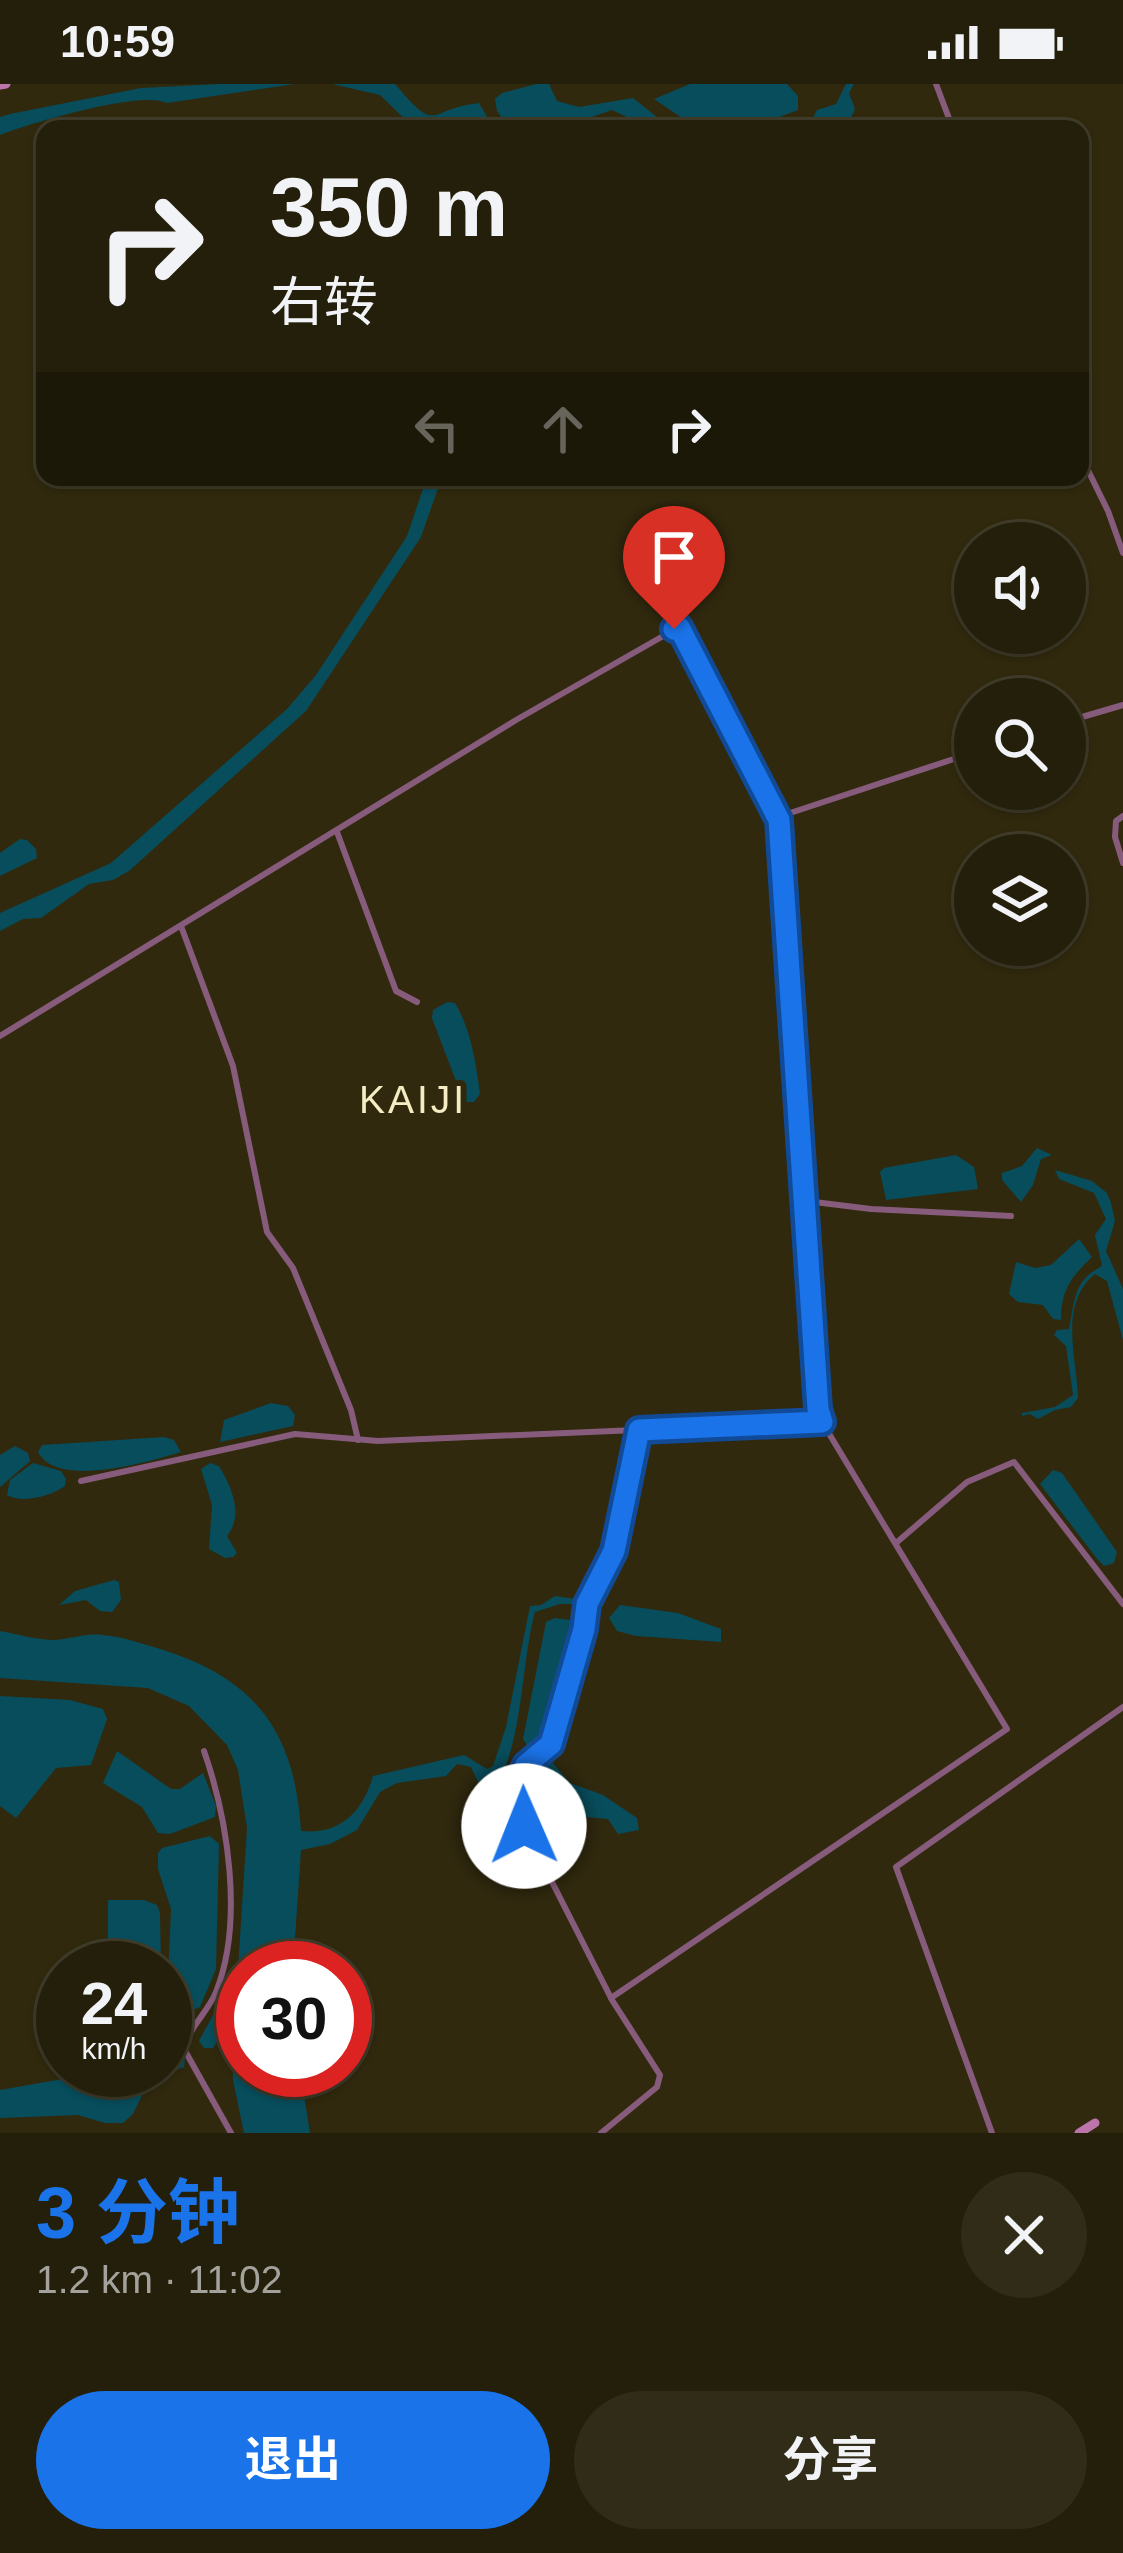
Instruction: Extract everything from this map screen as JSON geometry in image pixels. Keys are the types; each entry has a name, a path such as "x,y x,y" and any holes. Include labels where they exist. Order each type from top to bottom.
{"street":[{"path":"936,84 950,120"},
{"path":"1089,472 1123,554"},
{"path":"0,1036 516,720 679,627 778,817 818,1409 1007,1729 611,1998"},
{"path":"1086,716 1123,705"},
{"path":"778,817 954,759"},
{"path":"1123,816 1115,821 1114,831 1123,862"},
{"path":"336,830 396,991 417,1002"},
{"path":"181,926 233,1066 268,1232 292,1268 351,1410 358,1441"},
{"path":"806,1201 1011,1216"},
{"path":"81,1481 295,1434 358,1441 822,1422"},
{"path":"601,2133 657,2087 660,2078 611,1998 520,1821 515,1800 524,1767 551,1744 587,1604 614,1551 639,1430"},
{"path":"896,1543 967,1482 1014,1462 1123,1604"},
{"path":"992,2133 896,1867 1123,1707"},
{"path":"204,1751 228,1843 225,1956 217,1990 184,2049 231,2133"},
{"path":"1079,2133 1098,2128"}],"water":[{"path":"295,84 167,103 111,104 36,120 0,135 0,117 141,88"},
{"path":"332,84 395,84 419,110 434,115 479,103 489,120 406,120 380,95"},
{"path":"549,84 557,101 579,107 633,98 661,120 633,120 612,110 583,120 504,120 495,99 502,93"},
{"path":"690,84 787,84 798,96 798,110 775,120 685,120 654,99"},
{"path":"846,84 854,84 849,93 855,109 850,120 812,120 817,110 836,104"},
{"path":"424,486 439,486 421,537 306,711 129,871 113,880 89,884 41,918 23,919 0,931 0,913 111,863 287,709 316,675 407,536"},
{"path":"20,839 36,849 37,858 0,876 0,853"},
{"path":"455,1003 469,1035 480,1094 474,1102 464,1102 432,1018 433,1010"},
{"path":"1037,1148 1052,1155 1041,1159 1033,1185 1021,1202 1002,1180 1002,1173 1022,1166"},
{"path":"956,1155 974,1167 978,1189 886,1200 880,1172 884,1168"},
{"path":"1055,1170 1092,1181 1111,1203 1115,1221 1106,1251 1123,1289 1123,1340 1107,1281 1095,1274 1084,1286 1073,1316 1078,1398 1071,1407 1038,1419 1022,1413 1055,1407 1073,1395 1066,1346 1054,1335 1069,1329 1080,1285 1102,1266 1095,1235 1106,1219 1094,1193 1059,1179"},
{"path":"1079,1239 1092,1257 1069,1285 1061,1320 1053,1319 1043,1305 1018,1302 1009,1294 1016,1262 1035,1268 1051,1265"},
{"path":"271,1403 288,1406 295,1415 293,1426 220,1442 224,1420"},
{"path":"174,1440 181,1452 104,1470 64,1469 48,1463 38,1452 42,1445"},
{"path":"15,1446 28,1453 30,1461 0,1487 0,1455"},
{"path":"33,1463 61,1471 65,1486 36,1498 7,1495 10,1480"},
{"path":"210,1463 219,1466 234,1501 235,1519 227,1536 237,1553 233,1557 209,1549 212,1505 201,1469"},
{"path":"1053,1470 1062,1473 1117,1552 1114,1563 1104,1566 1098,1560 1040,1484"},
{"path":"119,1582 121,1600 112,1612 100,1611 86,1600 59,1605 75,1591"},
{"path":"555,1596 582,1600 582,1604 560,1604 535,1612 517,1723 498,1782 478,1782 471,1767 457,1764 446,1776 397,1783 380,1792 357,1830 330,1844 301,1850 295,1941 240,1941 247,1828 238,1770 227,1745 189,1706 148,1688 0,1678 0,1631 48,1640 116,1637 191,1660 219,1674 263,1712 289,1763 301,1831 315,1831 348,1818 363,1800 373,1776 464,1755 487,1769 493,1766 506,1727 530,1606"},
{"path":"620,1605 678,1613 721,1629 721,1642 617,1631 609,1618"},
{"path":"570,1620 580,1628 544,1747 531,1751 523,1739 546,1622"},
{"path":"0,1696 70,1700 103,1709 107,1719 91,1765 56,1768 16,1818 0,1806"},
{"path":"117,1751 171,1789 180,1789 203,1773 216,1806 215,1817 170,1834 158,1833 142,1807 103,1783"},
{"path":"538,1761 552,1762 570,1783 603,1795 637,1818 639,1830 618,1834 608,1819 564,1815 549,1825 531,1818 523,1805 523,1788 527,1769"},
{"path":"210,1836 219,1844 216,1969 200,2007 192,2010 192,1941 170,1941 171,1909 158,1869 162,1848"},
{"path":"108,1900 144,1900 157,1905 161,1941 108,1941"},
{"path":"216,2010 216,2043 204,2048 199,2041"},
{"path":"36,2084 36,2097 141,2097 123,2123 78,2115 0,2118 0,2090"},
{"path":"237,2097 304,2097 310,2133 244,2133"}],"district":[{"name":"KAIJI","path":"413,1099"}],"route":[{"path":"524,1826 515,1800 519,1779 526,1765 551,1744 587,1604 614,1551 639,1430 822,1422 779,820 679,627 674,629"}]}
